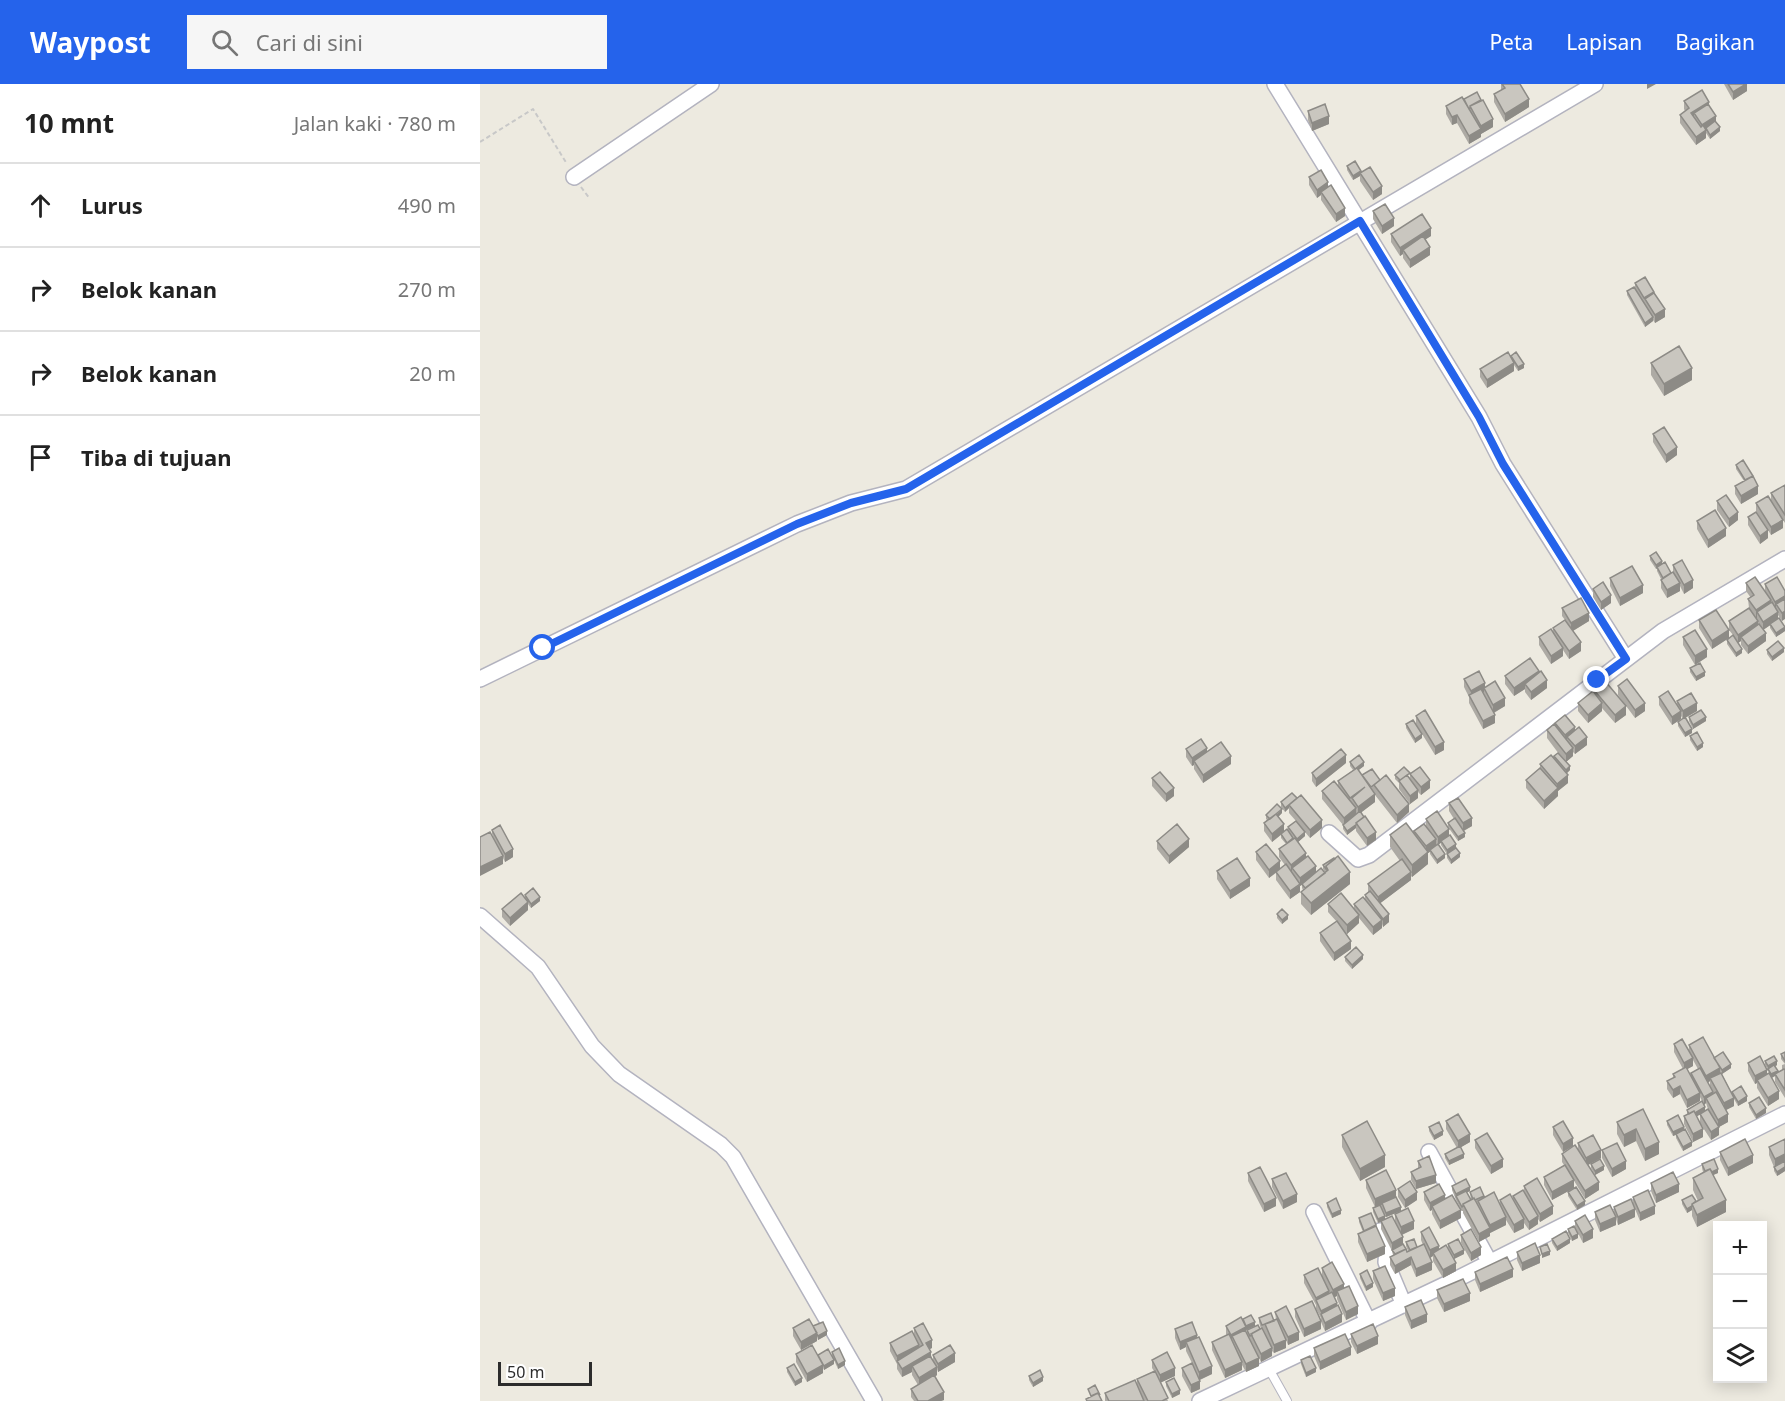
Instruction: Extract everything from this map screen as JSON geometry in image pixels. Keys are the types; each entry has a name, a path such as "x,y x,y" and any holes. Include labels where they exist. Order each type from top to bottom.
{"street":[{"path":"574,177 711,84"},
{"path":"1275,84 1479,417 1503,464 1626,659"},
{"path":"480,679 797,524 851,503 906,489 1595,84"},
{"path":"1329,833 1358,860 1369,855 1663,631 1785,559"},
{"path":"480,916 538,967 592,1046 619,1074 721,1145 733,1157 874,1401"},
{"path":"1200,1401 1369,1323 1785,1114"},
{"path":"1429,1152 1490,1263"},
{"path":"1314,1212 1369,1323"},
{"path":"1380,1231 1387,1249 1386,1262 1404,1305"}],"lane":[{"path":"1269,1369 1287,1401"}],"path":[{"path":"480,142 533,109 590,200"}],"building":[{"path":"1502,84 1520,84 1529,99 1505,114 1494,94 1505,88"},
{"path":"1728,84 1746,84 1733,92"},
{"path":"1702,90 1709,102 1691,113 1706,130 1696,137 1680,115 1689,108 1684,101"},
{"path":"1477,92 1481,100 1469,109 1464,99"},
{"path":"1462,97 1481,129 1469,136 1457,115 1452,117 1446,106"},
{"path":"1483,100 1493,119 1481,126 1470,106"},
{"path":"1325,104 1329,116 1312,123 1308,111"},
{"path":"1708,104 1716,116 1702,125 1694,113"},
{"path":"1715,121 1720,127 1710,135 1706,128"},
{"path":"1355,161 1361,171 1353,176 1347,166"},
{"path":"1370,167 1382,186 1373,192 1360,173"},
{"path":"1321,170 1328,182 1317,190 1309,177"},
{"path":"1331,185 1345,208 1336,214 1321,192"},
{"path":"1385,204 1394,218 1382,226 1373,211"},
{"path":"1422,214 1431,228 1400,248 1391,234"},
{"path":"1423,236 1430,247 1410,260 1403,250"},
{"path":"1645,277 1654,292 1644,298 1635,283"},
{"path":"1634,287 1653,317 1645,323 1627,291"},
{"path":"1654,293 1665,309 1655,315 1645,299"},
{"path":"1679,346 1692,368 1664,384 1651,363"},
{"path":"1508,352 1514,363 1487,380 1480,369"},
{"path":"1516,352 1524,364 1518,367 1511,356"},
{"path":"1664,427 1677,447 1666,455 1653,434"},
{"path":"1743,460 1753,476 1745,480 1736,465"},
{"path":"1753,476 1758,486 1741,496 1735,486"},
{"path":"1785,485 1785,515 1771,493"},
{"path":"1726,495 1738,512 1729,519 1717,501"},
{"path":"1768,496 1783,520 1771,527 1756,503"},
{"path":"1715,510 1726,528 1708,540 1697,521"},
{"path":"1756,512 1768,530 1760,536 1748,517"},
{"path":"1656,552 1662,561 1656,565 1650,556"},
{"path":"1682,560 1693,580 1684,585 1673,565"},
{"path":"1665,562 1671,573 1663,578 1657,567"},
{"path":"1632,566 1643,585 1620,598 1610,578"},
{"path":"1673,572 1680,583 1667,590 1661,580"},
{"path":"1755,577 1771,600 1756,610 1748,599 1754,595 1746,583"},
{"path":"1777,577 1785,591 1785,596 1775,602 1765,584"},
{"path":"1603,582 1611,595 1601,602 1593,589"},
{"path":"1581,598 1589,613 1571,623 1562,608"},
{"path":"1785,599 1785,611 1782,613 1776,604"},
{"path":"1772,602 1778,612 1763,622 1757,612"},
{"path":"1749,608 1758,621 1738,635 1729,621"},
{"path":"1716,610 1729,630 1712,641 1699,620"},
{"path":"1779,618 1785,627 1776,633 1770,624"},
{"path":"1565,620 1581,642 1569,651 1553,628"},
{"path":"1759,624 1766,633 1748,646 1741,637"},
{"path":"1551,629 1563,648 1551,656 1539,637"},
{"path":"1695,630 1707,649 1695,656 1683,637"},
{"path":"1733,635 1742,649 1736,653 1727,640"},
{"path":"1778,641 1784,648 1772,657 1767,650"},
{"path":"1530,658 1539,671 1514,688 1505,676"},
{"path":"1700,663 1705,672 1696,677 1690,668"},
{"path":"1479,671 1485,683 1471,691 1464,679"},
{"path":"1541,671 1547,680 1531,692 1525,684"},
{"path":"1627,679 1645,703 1635,710 1618,686"},
{"path":"1495,681 1505,698 1493,705 1484,688"},
{"path":"1605,681 1626,706 1615,715 1594,690"},
{"path":"1481,689 1495,715 1483,721 1469,695"},
{"path":"1593,691 1602,703 1588,715 1578,703"},
{"path":"1668,691 1681,711 1672,717 1659,697"},
{"path":"1691,693 1697,703 1683,711 1677,701"},
{"path":"1425,710 1444,742 1435,747 1416,716"},
{"path":"1701,710 1706,717 1693,725 1689,717"},
{"path":"1565,715 1575,727 1565,735 1555,723"},
{"path":"1685,717 1692,729 1685,733 1678,722"},
{"path":"1413,720 1422,734 1415,739 1406,724"},
{"path":"1554,724 1573,748 1566,754 1547,730"},
{"path":"1579,727 1587,737 1575,746 1567,737"},
{"path":"1697,732 1703,743 1697,747 1690,736"},
{"path":"1201,739 1207,748 1192,758 1186,749"},
{"path":"1221,742 1231,756 1203,775 1194,761"},
{"path":"1341,749 1346,755 1316,779 1312,773"},
{"path":"1558,753 1570,766 1566,770 1554,756"},
{"path":"1359,755 1364,762 1355,769 1350,762"},
{"path":"1551,755 1568,775 1557,784 1540,764"},
{"path":"1404,767 1410,773 1400,780 1395,775"},
{"path":"1420,767 1430,780 1421,787 1410,774"},
{"path":"1357,768 1375,794 1358,807 1352,798 1365,787 1350,798 1338,781"},
{"path":"1540,768 1558,788 1544,801 1526,780"},
{"path":"1372,769 1380,780 1371,787 1362,775"},
{"path":"1160,772 1174,788 1166,794 1152,778"},
{"path":"1386,775 1409,804 1397,815 1374,785"},
{"path":"1407,775 1418,790 1410,796 1399,781"},
{"path":"1334,781 1356,808 1344,818 1322,791"},
{"path":"1292,793 1297,798 1285,808 1281,802"},
{"path":"1301,795 1322,820 1310,830 1289,805"},
{"path":"1458,798 1472,818 1463,823 1449,803"},
{"path":"1277,804 1282,809 1270,819 1266,815"},
{"path":"1360,811 1364,817 1347,831 1343,825"},
{"path":"1437,811 1449,829 1438,837 1426,819"},
{"path":"1276,814 1284,824 1272,834 1264,823"},
{"path":"1365,816 1376,832 1367,838 1356,823"},
{"path":"1455,818 1465,833 1458,837 1448,823"},
{"path":"1296,821 1305,832 1297,839 1288,827"},
{"path":"1406,823 1428,852 1412,865 1390,835"},
{"path":"1177,824 1189,839 1169,856 1157,841"},
{"path":"1424,824 1436,839 1426,846 1414,831"},
{"path":"500,825 513,849 505,854 492,830"},
{"path":"1287,829 1293,838 1287,843 1281,834"},
{"path":"490,832 503,856 480,867 480,837"},
{"path":"1450,835 1456,844 1447,850 1441,841"},
{"path":"1295,838 1306,853 1291,865 1279,849"},
{"path":"1266,844 1280,861 1269,870 1256,852"},
{"path":"1438,844 1445,854 1437,860 1430,850"},
{"path":"1456,848 1460,853 1451,860 1447,854"},
{"path":"1308,856 1316,866 1300,878 1292,868"},
{"path":"1338,856 1350,872 1311,903 1301,892 1328,870 1326,866"},
{"path":"1237,858 1250,878 1230,891 1217,871"},
{"path":"1334,858 1326,866 1326,869 1323,865"},
{"path":"1402,859 1411,872 1378,897 1368,884"},
{"path":"1286,864 1300,884 1290,891 1276,872"},
{"path":"1321,868 1325,873 1305,888 1302,884"},
{"path":"533,888 540,897 531,904 525,895"},
{"path":"1370,891 1389,914 1383,919 1365,895"},
{"path":"521,893 528,902 510,918 502,909"},
{"path":"1341,893 1359,915 1347,925 1328,904"},
{"path":"1363,897 1382,920 1373,927 1354,904"},
{"path":"1282,909 1288,915 1282,920 1277,914"},
{"path":"1337,921 1351,941 1334,953 1320,933"},
{"path":"1356,947 1363,955 1352,965 1345,957"},
{"path":"1703,1037 1720,1068 1706,1076 1689,1045"},
{"path":"1682,1039 1693,1058 1684,1063 1674,1044"},
{"path":"1723,1052 1731,1064 1722,1070 1714,1058"},
{"path":"1760,1056 1767,1070 1755,1076 1748,1063"},
{"path":"1774,1056 1777,1061 1768,1066 1765,1061"},
{"path":"1774,1065 1778,1071 1771,1074 1768,1069"},
{"path":"1686,1067 1700,1093 1687,1100 1680,1086 1673,1090 1667,1081 1675,1077 1673,1074"},
{"path":"1700,1068 1713,1092 1704,1097 1691,1073"},
{"path":"1785,1070 1785,1090 1775,1074"},
{"path":"1721,1073 1734,1098 1724,1103 1710,1078"},
{"path":"1769,1073 1779,1091 1768,1098 1757,1080"},
{"path":"1741,1086 1747,1096 1738,1102 1732,1092"},
{"path":"1716,1092 1728,1114 1718,1120 1706,1098"},
{"path":"1759,1097 1766,1108 1756,1115 1749,1103"},
{"path":"1702,1101 1705,1107 1689,1114 1687,1110"},
{"path":"1643,1109 1659,1142 1645,1149 1636,1129 1624,1135 1617,1122"},
{"path":"1708,1109 1719,1127 1711,1132 1700,1114"},
{"path":"1694,1111 1703,1129 1693,1134 1684,1116"},
{"path":"1458,1114 1470,1134 1458,1141 1446,1121"},
{"path":"1678,1115 1684,1127 1673,1132 1667,1121"},
{"path":"1367,1121 1385,1155 1360,1169 1342,1135"},
{"path":"1563,1121 1573,1138 1563,1144 1553,1127"},
{"path":"1439,1122 1443,1131 1434,1136 1429,1127"},
{"path":"1685,1129 1692,1142 1683,1147 1676,1134"},
{"path":"1487,1133 1503,1159 1491,1166 1475,1140"},
{"path":"1593,1135 1601,1150 1586,1158 1578,1143"},
{"path":"1745,1139 1753,1155 1728,1168 1720,1152"},
{"path":"1785,1139 1785,1154 1775,1159 1769,1147"},
{"path":"1617,1143 1626,1161 1612,1169 1602,1150"},
{"path":"1575,1145 1599,1182 1585,1191 1562,1154"},
{"path":"1460,1146 1464,1154 1449,1161 1445,1154"},
{"path":"1429,1156 1436,1175 1416,1181 1411,1172 1421,1167 1418,1161"},
{"path":"1600,1159 1604,1166 1595,1171 1591,1164"},
{"path":"1714,1159 1718,1169 1712,1172 1710,1169 1705,1171 1702,1164"},
{"path":"1785,1161 1785,1167 1777,1172 1774,1167"},
{"path":"1565,1165 1574,1180 1552,1192 1544,1177"},
{"path":"1260,1167 1276,1198 1264,1204 1248,1173"},
{"path":"1710,1169 1726,1200 1697,1215 1692,1204 1703,1198 1693,1178"},
{"path":"1386,1170 1396,1190 1375,1199 1366,1180"},
{"path":"1673,1172 1679,1184 1656,1195 1651,1183"},
{"path":"1286,1173 1297,1194 1283,1201 1272,1179"},
{"path":"1537,1178 1553,1206 1540,1214 1524,1186"},
{"path":"1466,1179 1470,1187 1456,1194 1452,1186"},
{"path":"1410,1181 1417,1192 1405,1200 1398,1189"},
{"path":"1439,1184 1445,1195 1430,1203 1424,1192"},
{"path":"1480,1187 1484,1196 1475,1200 1470,1192"},
{"path":"1576,1187 1585,1201 1577,1206 1568,1192"},
{"path":"1523,1190 1538,1216 1529,1222 1513,1196"},
{"path":"1648,1190 1655,1206 1640,1213 1633,1197"},
{"path":"1466,1191 1471,1200 1462,1207 1456,1196"},
{"path":"1494,1192 1506,1217 1490,1225 1478,1201"},
{"path":"1510,1194 1524,1219 1514,1225 1500,1200"},
{"path":"1452,1195 1461,1210 1440,1221 1432,1206"},
{"path":"1692,1195 1696,1201 1687,1209 1682,1200"},
{"path":"1396,1197 1401,1207 1386,1213 1382,1203"},
{"path":"1336,1198 1341,1210 1332,1214 1327,1203"},
{"path":"1474,1198 1490,1228 1479,1234 1463,1204"},
{"path":"1631,1199 1635,1209 1618,1217 1614,1207"},
{"path":"1380,1205 1385,1216 1378,1219 1373,1208"},
{"path":"1610,1205 1616,1217 1600,1224 1595,1212"},
{"path":"1408,1208 1414,1221 1401,1227 1395,1214"},
{"path":"1371,1213 1376,1225 1364,1231 1359,1218"},
{"path":"1585,1215 1593,1229 1583,1235 1575,1221"},
{"path":"1392,1216 1403,1237 1392,1243 1381,1221"},
{"path":"1376,1226 1385,1246 1367,1254 1358,1234"},
{"path":"1574,1226 1578,1234 1572,1237 1568,1229"},
{"path":"1429,1227 1439,1246 1430,1250 1421,1232"},
{"path":"1471,1229 1481,1247 1471,1253 1461,1235"},
{"path":"1566,1231 1570,1239 1557,1247 1552,1239"},
{"path":"1414,1239 1417,1247 1410,1250 1406,1242"},
{"path":"1458,1239 1464,1250 1454,1255 1448,1244"},
{"path":"1535,1243 1540,1255 1522,1263 1517,1252"},
{"path":"1403,1244 1406,1249 1395,1254 1392,1250"},
{"path":"1424,1244 1432,1262 1416,1269 1411,1257 1395,1266 1390,1257 1406,1249 1407,1252"},
{"path":"1547,1244 1550,1251 1542,1254 1540,1247"},
{"path":"1446,1245 1456,1263 1443,1270 1433,1253"},
{"path":"1507,1257 1513,1269 1480,1284 1475,1272"},
{"path":"1332,1262 1344,1284 1333,1290 1322,1268"},
{"path":"1385,1266 1395,1288 1383,1293 1373,1271"},
{"path":"1318,1268 1329,1291 1316,1298 1304,1275"},
{"path":"1367,1270 1373,1283 1366,1287 1360,1274"},
{"path":"1463,1279 1470,1293 1444,1304 1437,1290"},
{"path":"1349,1286 1358,1306 1346,1312 1337,1291"},
{"path":"1332,1292 1337,1303 1321,1311 1316,1300"},
{"path":"1421,1300 1427,1314 1411,1321 1405,1307"},
{"path":"1312,1301 1321,1321 1304,1329 1295,1309"},
{"path":"1338,1305 1342,1314 1325,1323 1321,1314"},
{"path":"1286,1306 1299,1332 1288,1337 1275,1312"},
{"path":"1271,1313 1274,1321 1262,1325 1259,1318"},
{"path":"1251,1315 1255,1322 1246,1326 1243,1319"},
{"path":"1241,1317 1246,1327 1231,1335 1226,1326"},
{"path":"809,1319 817,1333 801,1342 793,1328"},
{"path":"1277,1319 1286,1340 1274,1345 1265,1324"},
{"path":"823,1322 827,1331 818,1336 813,1326"},
{"path":"1192,1322 1197,1335 1180,1342 1175,1329"},
{"path":"923,1323 932,1340 926,1343 931,1352 902,1369 897,1361 923,1345 914,1328"},
{"path":"1373,1324 1378,1336 1357,1346 1351,1334"},
{"path":"1258,1325 1260,1329 1250,1336 1247,1330"},
{"path":"1262,1328 1272,1348 1261,1354 1251,1334"},
{"path":"1245,1330 1259,1358 1246,1364 1232,1336"},
{"path":"912,1331 919,1345 897,1356 890,1343"},
{"path":"1229,1334 1242,1362 1225,1370 1212,1342"},
{"path":"1345,1334 1351,1347 1320,1362 1314,1348"},
{"path":"1199,1337 1212,1366 1199,1372 1186,1342"},
{"path":"812,1345 823,1365 807,1374 796,1354"},
{"path":"950,1345 955,1353 938,1364 933,1355"},
{"path":"839,1348 845,1361 838,1365 832,1352"},
{"path":"828,1349 834,1360 824,1366 818,1355"},
{"path":"1167,1352 1175,1368 1160,1375 1152,1360"},
{"path":"930,1356 937,1367 919,1378 912,1366"},
{"path":"1310,1356 1316,1368 1306,1373 1301,1360"},
{"path":"1192,1363 1200,1381 1191,1385 1182,1368"},
{"path":"794,1364 802,1378 795,1382 787,1368"},
{"path":"1040,1370 1043,1377 1033,1383 1029,1376"},
{"path":"1155,1371 1168,1398 1162,1401 1148,1401 1137,1379"},
{"path":"934,1375 944,1392 928,1401 918,1401 911,1389"},
{"path":"1174,1378 1180,1390 1172,1394 1166,1382"},
{"path":"1135,1380 1144,1401 1109,1401 1105,1393"},
{"path":"1095,1385 1100,1395 1098,1393 1091,1396 1088,1389"},
{"path":"1098,1393 1102,1401 1087,1401 1086,1399"}],"route":[{"path":"543,648 797,524 851,503 906,489 1360,221 1479,417 1503,464 1626,659 1597,680"}]}
